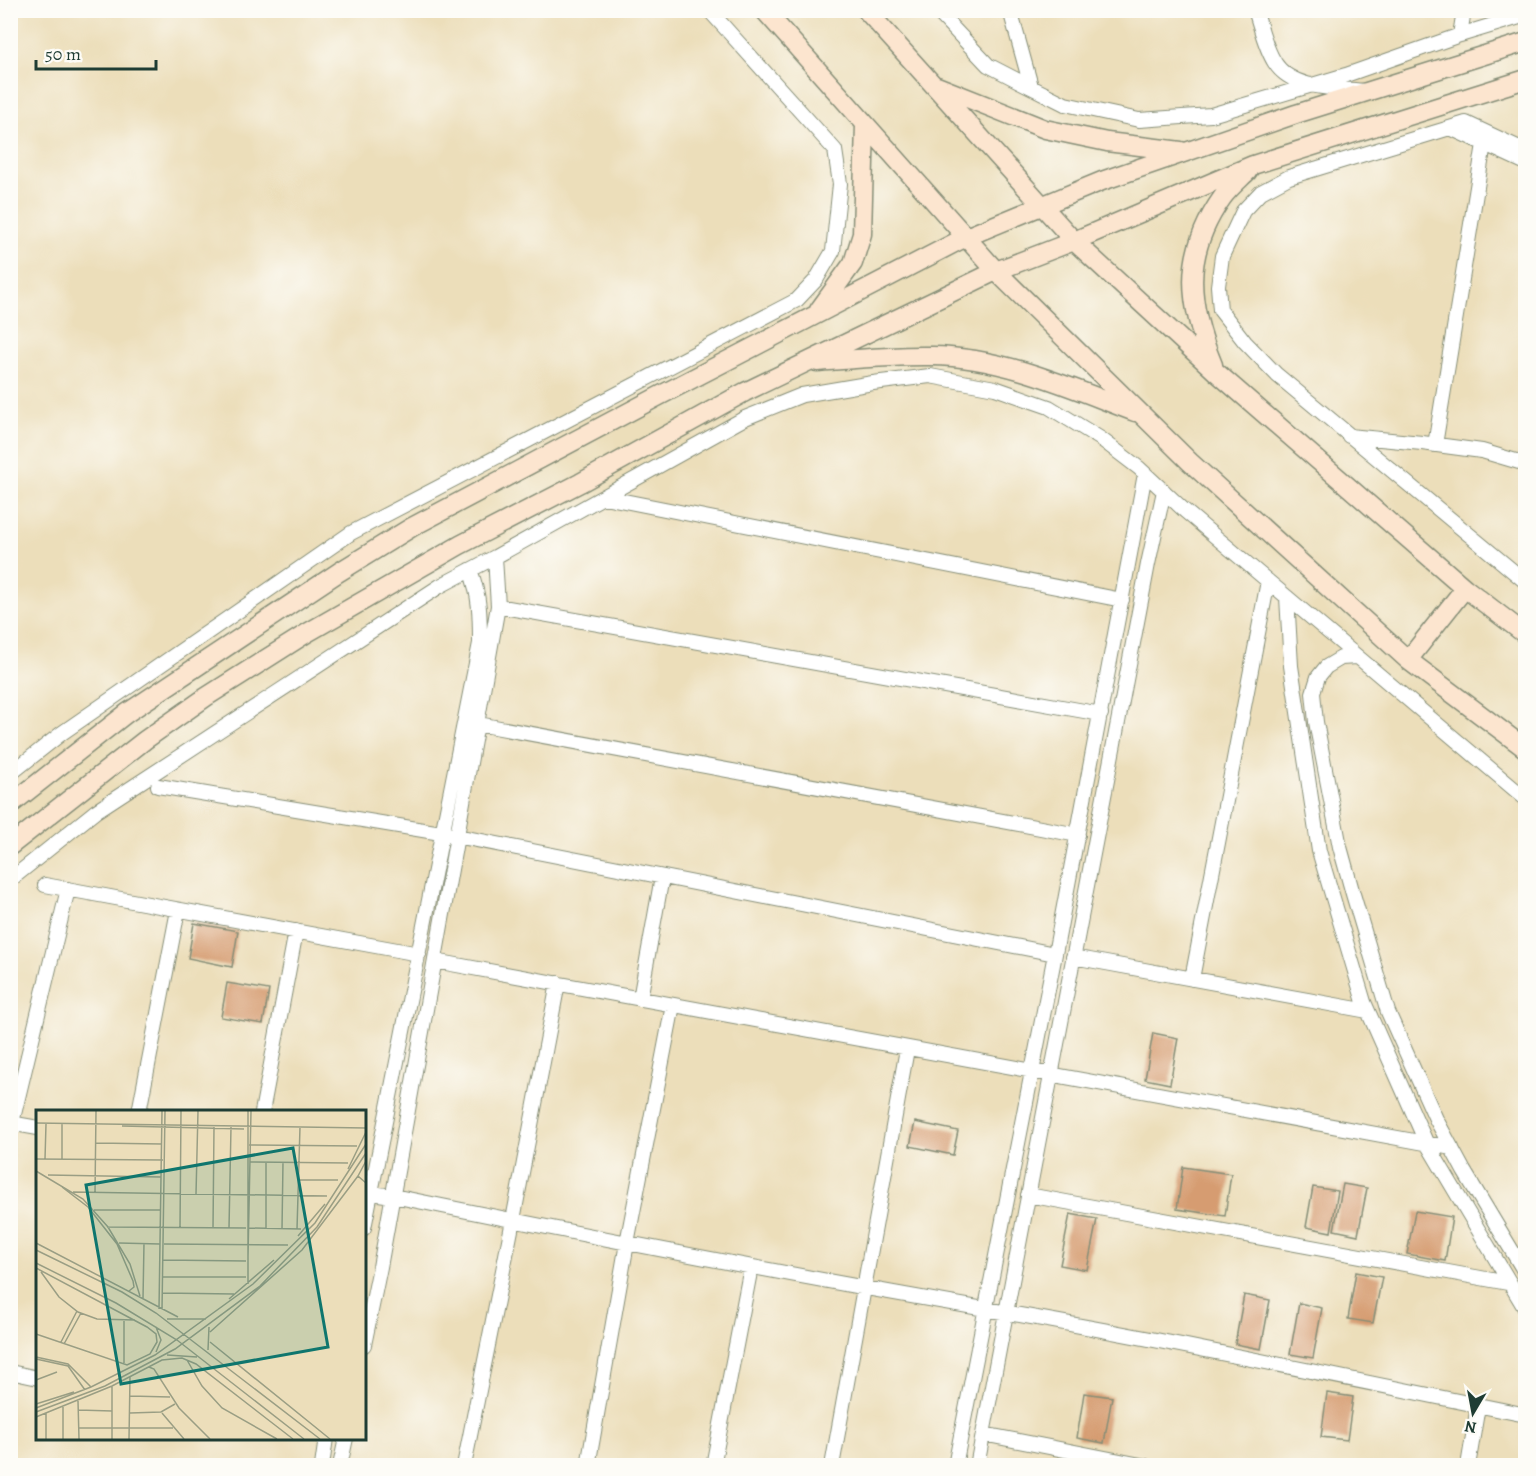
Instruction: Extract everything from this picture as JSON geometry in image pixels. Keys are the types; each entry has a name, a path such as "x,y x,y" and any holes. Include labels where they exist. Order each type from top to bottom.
{"main road":[{"path":"764,10 996,271 1190,462 1408,660 1526,749"},
{"path":"866,10 1074,241 1215,371 1464,588 1526,635"},
{"path":"10,805 127,713 339,572 412,527 966,237 1041,205 1186,152 1526,42"},
{"path":"10,846 154,734 206,697 307,633 460,545 580,483 745,392 996,271 1074,241 1253,165 1526,79"},
{"path":"932,85 1045,129 1107,142 1186,152"},
{"path":"816,314 853,263 862,234 865,124"},
{"path":"1215,371 1194,309 1192,286 1194,260 1202,232 1223,196 1253,165"},
{"path":"806,362 933,356 978,361 1025,371 1142,415"},
{"path":"1408,660 1464,588"}],"street":[{"path":"10,774 62,733 351,533 797,300 832,251 840,184 835,150 709,10"},
{"path":"936,10 988,65 1065,104 1139,120 1211,115 1346,75 1460,35 1526,15"},
{"path":"1010,10 1031,86"},
{"path":"1255,10 1275,63 1285,75 1311,85 1370,91"},
{"path":"1460,35 1464,10"},
{"path":"1526,151 1466,123 1289,177 1261,192 1243,211 1222,256 1218,286 1220,310 1245,342 1277,375 1526,582"},
{"path":"1450,128 1526,163"},
{"path":"1435,445 1484,144"},
{"path":"10,880 96,811 440,586 745,418 802,395 930,376 996,388 1049,407 1101,439 1526,799"},
{"path":"1349,436 1482,452 1526,464"},
{"path":"955,1466 1078,835 1145,474"},
{"path":"977,1466 1148,564 1164,491"},
{"path":"604,497 1122,600"},
{"path":"366,1335 393,1196 498,606 495,557"},
{"path":"366,1210 480,643 477,587 470,570"},
{"path":"1192,979 1268,581"},
{"path":"1287,597 1291,666 1319,851 1368,1011 1426,1142 1526,1310"},
{"path":"498,606 1101,714"},
{"path":"1357,657 1341,658 1326,667 1318,677 1313,693 1320,745 1340,847 1388,1012 1452,1148 1526,1274"},
{"path":"478,724 1078,835"},
{"path":"158,786 441,833 1055,954"},
{"path":"640,999 662,877"},
{"path":"45,885 418,954"},
{"path":"36,1128 11,1126 68,889"},
{"path":"139,1110 178,910"},
{"path":"262,1110 296,931"},
{"path":"1073,957 1368,1011"},
{"path":"435,961 1050,1076 1452,1148"},
{"path":"464,1466 558,983"},
{"path":"588,1466 627,1243 673,1005"},
{"path":"832,1466 907,1049"},
{"path":"368,1192 751,1267 1006,1313 1526,1415"},
{"path":"1028,1195 1508,1282"},
{"path":"713,1466 751,1267"},
{"path":"10,1372 36,1378"},
{"path":"1468,1466 1478,1406"},
{"path":"983,1434 1146,1466"},
{"path":"322,1466 326,1440"},
{"path":"340,1466 346,1440"}],"building":[{"path":"194,923 238,931 232,967 188,958"},
{"path":"227,983 269,990 263,1024 221,1017"},
{"path":"1153,1033 1178,1038 1170,1084 1145,1079"},
{"path":"915,1122 958,1131 953,1155 910,1146"},
{"path":"1183,1167 1231,1174 1225,1216 1177,1209"},
{"path":"1343,1184 1367,1188 1358,1235 1334,1230"},
{"path":"1313,1187 1338,1191 1331,1232 1306,1227"},
{"path":"1415,1211 1452,1217 1445,1261 1407,1254"},
{"path":"1070,1214 1097,1219 1087,1270 1060,1265"},
{"path":"1356,1272 1382,1277 1373,1323 1348,1319"},
{"path":"1244,1295 1270,1300 1261,1349 1235,1344"},
{"path":"1299,1303 1322,1308 1313,1358 1290,1354"},
{"path":"1084,1393 1112,1397 1104,1443 1077,1438"},
{"path":"1327,1393 1353,1397 1347,1440 1321,1437"}]}
